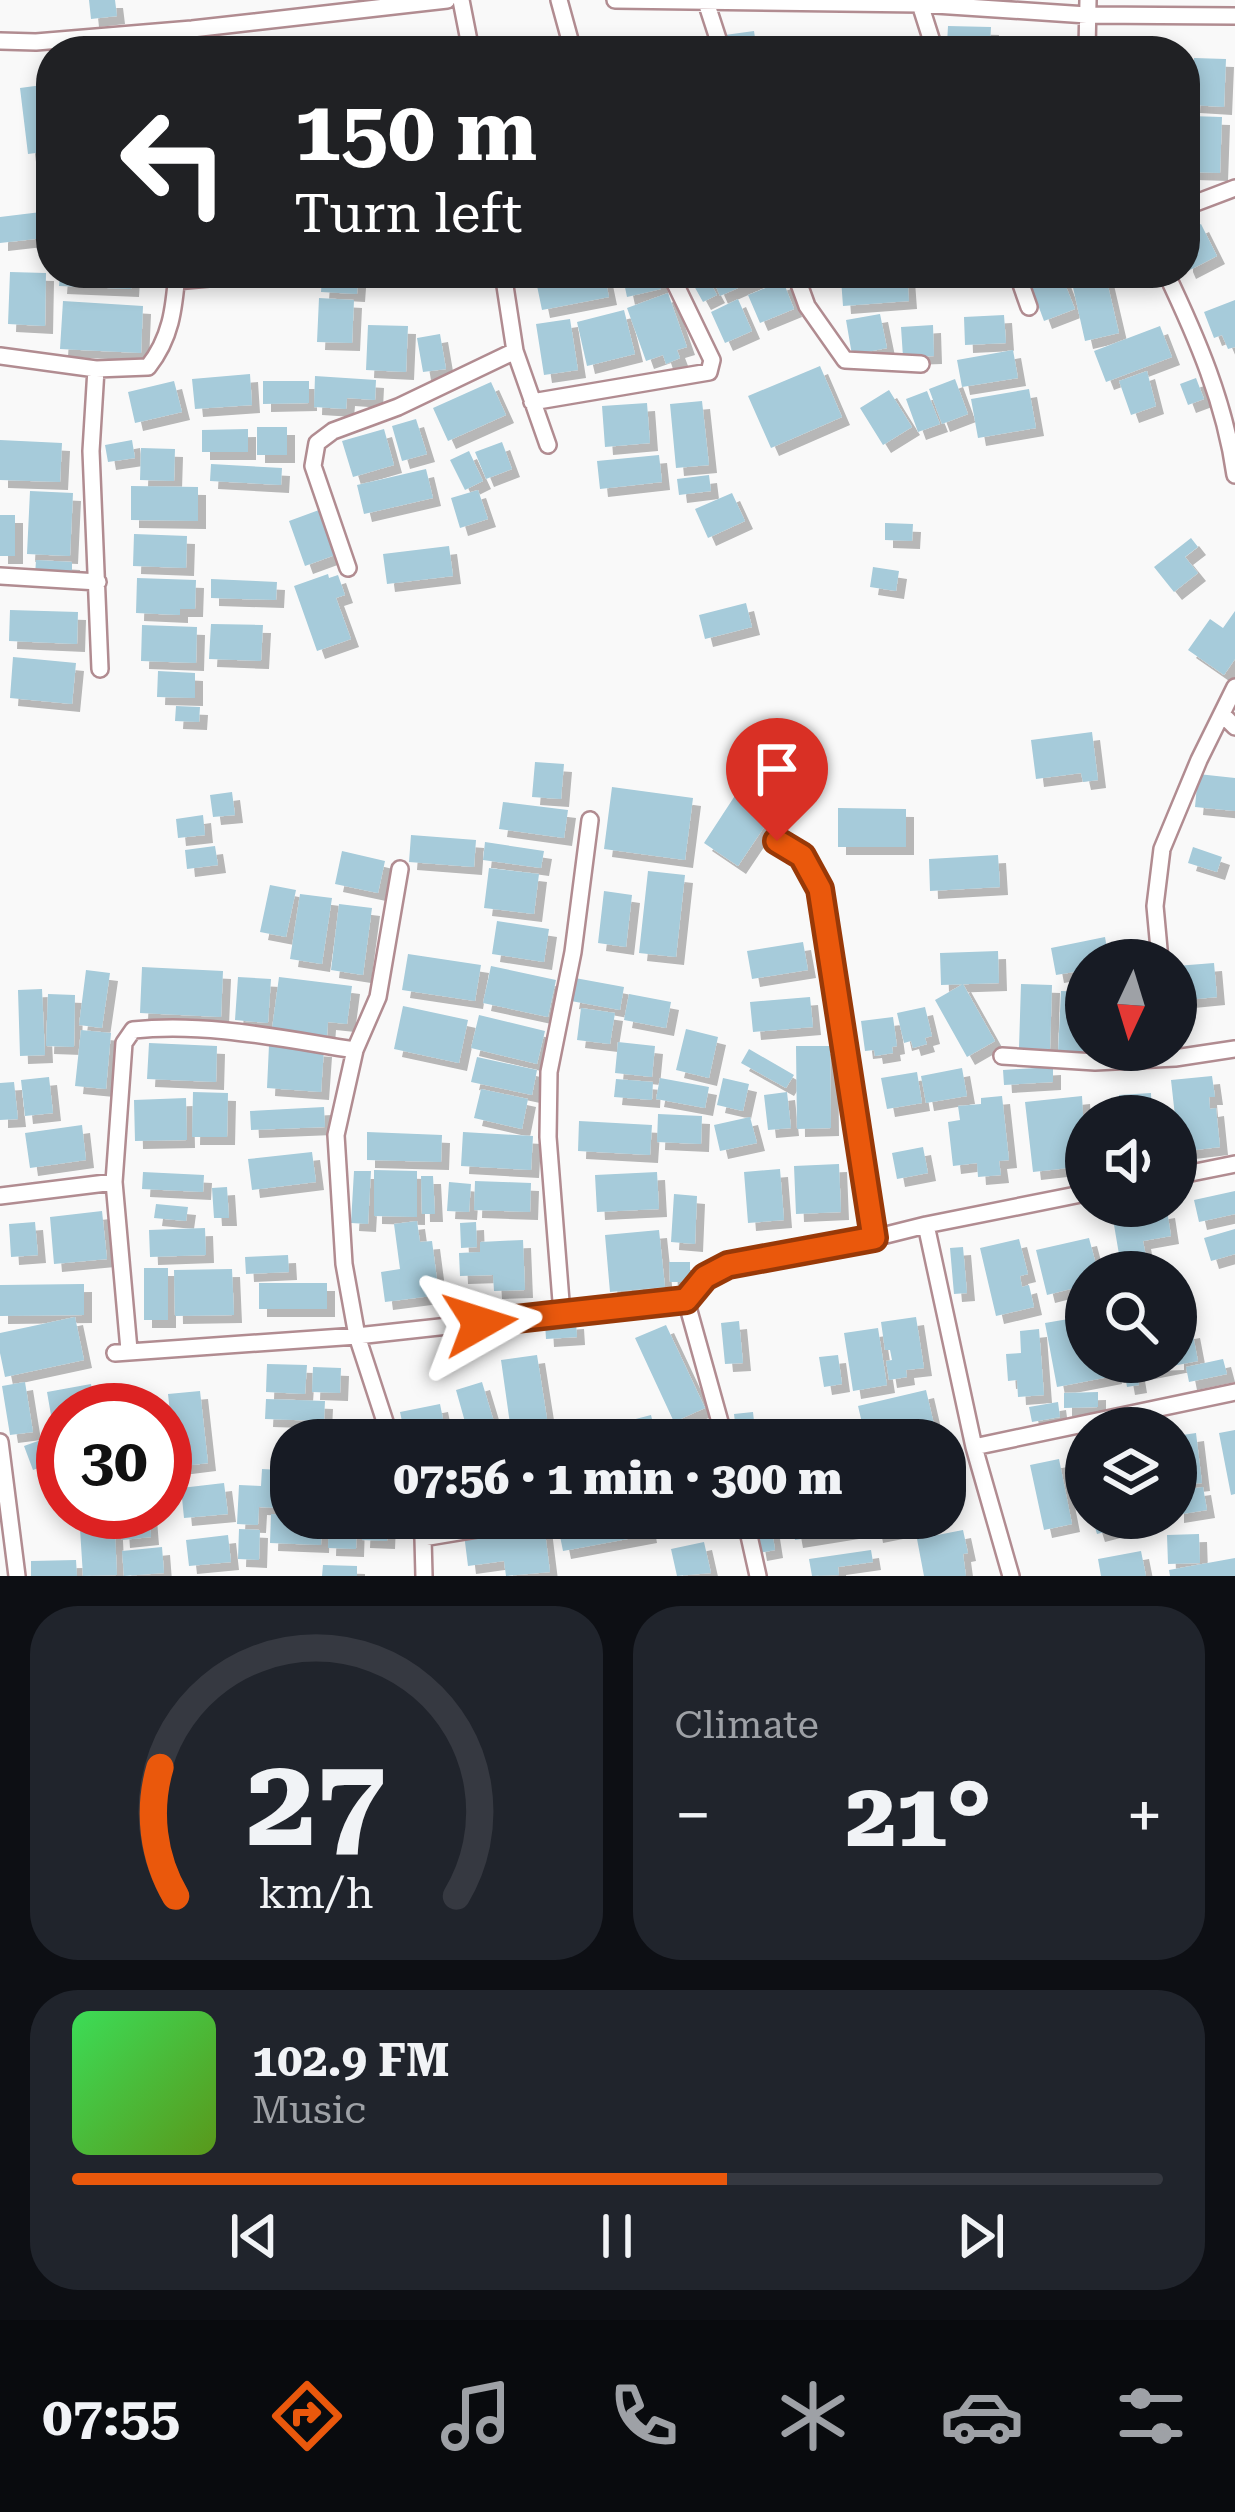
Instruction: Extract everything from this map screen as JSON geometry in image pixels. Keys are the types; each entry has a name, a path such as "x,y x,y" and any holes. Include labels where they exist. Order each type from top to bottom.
{"street":[{"path":"103,36 447,0"},
{"path":"460,0 467,36"},
{"path":"559,0 569,36"},
{"path":"615,0 1088,8 1235,16"},
{"path":"706,2 717,36"},
{"path":"920,4 930,36"},
{"path":"192,28 192,36"},
{"path":"0,41 36,42"},
{"path":"1200,201 1235,188"},
{"path":"0,356 96,369 148,367 164,346 175,288"},
{"path":"505,288 514,352 548,445"},
{"path":"532,402 709,372 712,360 677,288"},
{"path":"800,288 807,306 845,360 921,364"},
{"path":"1022,288 1029,307"},
{"path":"1173,288 1229,431 1235,475"},
{"path":"348,568 313,466 317,443 332,431 398,407 514,352"},
{"path":"96,369 92,451 100,669"},
{"path":"0,576 98,582"},
{"path":"1158,939 1155,906 1162,849 1235,687"},
{"path":"1222,714 1235,728"},
{"path":"562,1314 548,1137 549,1072 573,952 590,820"},
{"path":"777,841 802,856 820,889 874,1238"},
{"path":"384,1419 357,1336 344,1264 336,1135 355,1050 378,998 400,869"},
{"path":"355,1050 253,1034 133,1030 124,1043 114,1182 122,1352 357,1336 686,1300 705,1277 728,1265 1065,1197"},
{"path":"1197,1052 1235,1049"},
{"path":"1002,1056 1065,1060"},
{"path":"1197,1172 1235,1164"},
{"path":"0,1196 114,1182"},
{"path":"926,1225 974,1447 1011,1576"},
{"path":"686,1300 719,1419"},
{"path":"974,1447 1235,1392"},
{"path":"0,1442 17,1576"},
{"path":"423,1539 424,1576"},
{"path":"750,1539 758,1576"}],"building":[{"path":"89,0 115,0 117,16 91,19"},
{"path":"948,26 991,27 990,36 947,36"},
{"path":"1200,58 1226,59 1224,107 1200,106"},
{"path":"36,86 36,153 28,154 20,88"},
{"path":"1200,116 1222,117 1220,173 1200,172"},
{"path":"36,213 36,239 0,243 0,217"},
{"path":"1200,224 1217,256 1200,265"},
{"path":"10,272 36,273 36,288 46,288 45,326 8,324"},
{"path":"321,288 357,288 357,294 321,292"},
{"path":"537,288 607,288 609,297 542,310"},
{"path":"625,288 661,288 661,289 627,297"},
{"path":"695,288 713,288 717,295 703,302"},
{"path":"766,288 786,288 794,309 760,323 748,295"},
{"path":"842,288 908,288 909,301 843,306"},
{"path":"1032,288 1067,288 1075,309 1044,321"},
{"path":"1073,288 1108,288 1119,333 1085,341"},
{"path":"668,293 687,347 677,350 680,358 666,364 663,355 646,361 627,308"},
{"path":"319,298 354,300 352,343 317,342"},
{"path":"738,299 752,331 725,343 711,312"},
{"path":"1235,300 1235,347 1228,349 1222,335 1214,338 1204,312"},
{"path":"63,301 143,306 141,353 60,349"},
{"path":"624,310 635,354 587,366 577,322"},
{"path":"880,314 887,348 852,355 846,320"},
{"path":"1004,315 1006,343 965,345 964,317"},
{"path":"570,319 578,370 544,375 536,324"},
{"path":"368,325 408,326 406,372 366,370"},
{"path":"933,325 934,356 903,357 901,327"},
{"path":"1160,326 1172,357 1106,382 1094,351"},
{"path":"440,334 446,369 423,372 417,338"},
{"path":"1013,350 1018,378 962,387 957,360"},
{"path":"820,366 842,417 771,448 748,396"},
{"path":"1147,371 1156,406 1131,415 1119,381"},
{"path":"250,374 252,405 195,409 192,379"},
{"path":"315,376 376,380 375,400 347,398 346,409 314,407"},
{"path":"1196,378 1204,399 1188,405 1180,384"},
{"path":"955,379 968,414 942,424 929,389"},
{"path":"174,381 182,412 135,423 128,392"},
{"path":"263,381 309,381 309,403 263,404"},
{"path":"491,382 506,415 448,441 433,408"},
{"path":"1029,389 1036,428 978,438 971,399"},
{"path":"889,390 912,427 883,445 860,408"},
{"path":"927,391 940,424 918,432 906,399"},
{"path":"702,401 709,465 676,468 670,404"},
{"path":"647,403 650,443 605,447 602,406"},
{"path":"416,419 427,454 402,461 392,426"},
{"path":"257,427 287,427 287,455 257,455"},
{"path":"248,429 248,452 202,452 202,430"},
{"path":"384,429 394,465 353,477 342,441"},
{"path":"0,440 62,443 60,482 0,480"},
{"path":"132,440 135,458 108,462 105,445"},
{"path":"502,442 512,469 486,479 475,452"},
{"path":"141,448 175,449 174,481 140,480"},
{"path":"469,451 483,481 465,490 450,460"},
{"path":"659,455 662,482 600,489 597,461"},
{"path":"211,464 282,468 281,485 210,481"},
{"path":"426,469 433,498 364,514 357,485"},
{"path":"709,475 711,491 679,495 677,479"},
{"path":"131,486 198,487 198,521 131,520"},
{"path":"478,490 488,519 460,528 451,498"},
{"path":"30,491 73,493 70,556 27,554"},
{"path":"732,493 745,521 708,538 695,509"},
{"path":"319,510 335,555 305,566 289,521"},
{"path":"0,515 15,515 15,556 0,556"},
{"path":"885,523 913,524 912,541 885,540"},
{"path":"134,534 187,536 186,568 133,566"},
{"path":"1191,538 1198,547 1185,557 1198,573 1174,592 1154,567"},
{"path":"449,546 453,576 387,584 383,554"},
{"path":"36,560 72,562 72,578 35,576"},
{"path":"873,567 899,571 896,591 870,587"},
{"path":"328,574 329,578 338,575 345,595 336,598 351,639 317,651 294,586"},
{"path":"137,578 196,580 195,609 180,609 180,615 136,613"},
{"path":"211,579 277,582 276,600 211,598"},
{"path":"746,603 752,627 705,639 699,615"},
{"path":"10,610 78,612 77,644 9,641"},
{"path":"1235,611 1235,659 1224,675 1188,650 1210,619 1223,628"},
{"path":"211,624 263,625 261,661 209,659"},
{"path":"142,625 197,627 196,663 141,661"},
{"path":"13,657 76,663 72,704 10,698"},
{"path":"158,671 195,673 195,698 157,697"},
{"path":"176,706 200,707 199,722 175,721"},
{"path":"1092,732 1098,780 1083,782 1081,773 1036,779 1031,740"},
{"path":"535,762 564,764 561,799 532,797"},
{"path":"1198,774 1235,778 1235,811 1195,807"},
{"path":"612,787 693,798 685,860 604,849"},
{"path":"738,791 773,814 738,866 704,843"},
{"path":"232,792 235,815 213,817 210,795"},
{"path":"503,802 568,810 564,838 499,829"},
{"path":"838,808 906,809 906,847 838,847"},
{"path":"203,815 205,835 178,838 176,819"},
{"path":"411,835 476,840 474,867 409,862"},
{"path":"485,842 544,851 541,868 483,860"},
{"path":"215,846 218,865 187,869 185,850"},
{"path":"1193,847 1222,857 1217,872 1188,863"},
{"path":"342,851 385,861 378,893 335,884"},
{"path":"998,855 1000,887 930,891 929,859"},
{"path":"489,868 539,874 534,914 484,908"},
{"path":"648,871 685,875 676,957 639,953"},
{"path":"270,885 296,890 286,937 260,932"},
{"path":"604,891 632,895 626,947 598,943"},
{"path":"300,894 332,898 322,964 290,959"},
{"path":"339,904 372,908 363,975 331,970"},
{"path":"497,921 549,929 544,962 492,954"},
{"path":"803,942 808,970 752,979 747,951"},
{"path":"1065,945 1065,974 1056,975 1051,948"},
{"path":"998,951 999,983 941,985 940,953"},
{"path":"408,954 481,965 475,1001 402,990"},
{"path":"1214,963 1217,997 1197,999 1197,964"},
{"path":"491,966 556,980 548,1017 483,1003"},
{"path":"142,967 223,971 221,1017 140,1013"},
{"path":"86,970 110,973 102,1028 79,1025"},
{"path":"238,977 271,979 268,1023 235,1020"},
{"path":"279,977 352,986 347,1024 328,1022 327,1036 272,1029"},
{"path":"575,978 624,987 620,1010 571,1001"},
{"path":"963,984 995,1041 967,1057 935,1000"},
{"path":"1021,984 1052,985 1050,1049 1019,1048"},
{"path":"42,989 45,1055 20,1056 18,990"},
{"path":"1061,991 1065,991 1065,1053 1058,1053"},
{"path":"48,994 75,995 74,1047 46,1046"},
{"path":"629,994 671,1002 666,1028 624,1020"},
{"path":"810,997 813,1027 753,1032 750,1002"},
{"path":"403,1006 468,1020 459,1063 394,1049"},
{"path":"925,1007 932,1036 925,1038 927,1044 913,1048 911,1041 904,1043 897,1013"},
{"path":"581,1008 615,1013 610,1044 577,1040"},
{"path":"479,1015 545,1031 537,1064 471,1048"},
{"path":"893,1017 897,1046 892,1047 893,1053 875,1056 874,1050 865,1051 861,1021"},
{"path":"686,1029 718,1037 709,1078 676,1070"},
{"path":"81,1030 111,1033 106,1089 75,1086"},
{"path":"618,1042 655,1046 652,1077 615,1073"},
{"path":"149,1043 217,1046 216,1082 147,1079"},
{"path":"269,1045 324,1049 321,1092 267,1088"},
{"path":"796,1046 830,1046 831,1128 797,1129"},
{"path":"749,1049 794,1075 786,1088 741,1063"},
{"path":"477,1057 537,1070 532,1095 471,1082"},
{"path":"1053,1067 1053,1082 1004,1085 1003,1070"},
{"path":"962,1068 967,1096 926,1103 921,1076"},
{"path":"917,1072 922,1103 887,1109 881,1078"},
{"path":"1212,1076 1215,1097 1209,1097 1210,1109 1216,1108 1220,1147 1197,1150 1197,1095 1173,1095 1171,1080"},
{"path":"49,1077 53,1113 25,1116 21,1080"},
{"path":"660,1078 709,1087 705,1108 656,1099"},
{"path":"723,1078 749,1084 743,1111 717,1105"},
{"path":"616,1079 653,1082 652,1100 614,1097"},
{"path":"14,1082 18,1119 0,1120 0,1083"},
{"path":"481,1089 528,1099 522,1129 474,1118"},
{"path":"193,1092 228,1093 227,1137 192,1137"},
{"path":"787,1092 791,1128 768,1130 764,1095"},
{"path":"1002,1096 1009,1160 999,1161 1001,1175 978,1177 977,1163 953,1166 948,1122 960,1120 958,1106"},
{"path":"186,1098 187,1140 135,1141 134,1100"},
{"path":"1065,1098 1065,1168 1033,1172 1025,1102"},
{"path":"324,1107 325,1127 251,1130 250,1111"},
{"path":"658,1114 702,1116 701,1144 657,1142"},
{"path":"750,1117 757,1143 720,1151 714,1125"},
{"path":"579,1121 652,1125 650,1155 578,1151"},
{"path":"82,1125 86,1160 30,1168 25,1133"},
{"path":"367,1132 442,1135 441,1162 367,1160"},
{"path":"463,1132 533,1136 531,1170 461,1166"},
{"path":"923,1147 928,1173 897,1179 892,1153"},
{"path":"312,1152 316,1182 252,1190 248,1159"},
{"path":"839,1164 841,1212 796,1214 794,1166"},
{"path":"780,1169 784,1220 748,1223 744,1172"},
{"path":"374,1170 417,1171 417,1217 374,1216"},
{"path":"354,1171 371,1171 368,1224 351,1223"},
{"path":"143,1172 204,1175 203,1192 142,1189"},
{"path":"657,1172 659,1209 597,1212 595,1175"},
{"path":"421,1176 433,1176 435,1214 422,1214"},
{"path":"475,1181 531,1183 530,1212 474,1210"},
{"path":"449,1182 471,1184 469,1212 447,1211"},
{"path":"227,1187 229,1218 214,1218 212,1188"},
{"path":"1235,1191 1235,1214 1199,1222 1197,1199"},
{"path":"674,1194 697,1196 695,1244 671,1242"},
{"path":"156,1204 188,1207 186,1221 154,1218"},
{"path":"102,1211 107,1259 54,1264 50,1217"},
{"path":"417,1221 420,1242 432,1241 439,1295 385,1302 381,1272 400,1269 394,1224"},
{"path":"35,1222 38,1255 11,1257 9,1224"},
{"path":"476,1222 477,1247 461,1248 460,1223"},
{"path":"1114,1227 1170,1227 1171,1236 1143,1241 1145,1251 1118,1251"},
{"path":"205,1228 206,1255 150,1257 149,1230"},
{"path":"1235,1229 1235,1254 1211,1261 1204,1238"},
{"path":"659,1230 665,1287 610,1292 605,1235"},
{"path":"1089,1238 1092,1251 1065,1251 1065,1290 1047,1295 1036,1250"},
{"path":"1019,1239 1028,1274 1020,1276 1022,1287 1029,1285 1034,1307 996,1316 980,1248"},
{"path":"523,1240 525,1290 494,1291 493,1275 460,1276 459,1253 480,1252 480,1242"},
{"path":"963,1247 967,1293 954,1294 950,1248"},
{"path":"288,1255 289,1272 246,1274 245,1257"},
{"path":"669,1262 690,1262 690,1282 670,1282"},
{"path":"144,1268 168,1268 168,1320 144,1320"},
{"path":"232,1269 234,1315 175,1316 174,1270"},
{"path":"259,1283 327,1283 327,1309 259,1309"},
{"path":"84,1284 84,1315 0,1316 0,1285"},
{"path":"75,1317 84,1360 5,1377 0,1333"},
{"path":"916,1317 924,1368 906,1370 907,1377 889,1380 886,1361 892,1360 890,1350 885,1350 881,1322"},
{"path":"1065,1320 1065,1383 1078,1383 1057,1387 1045,1323"},
{"path":"576,1321 577,1337 546,1339 545,1323"},
{"path":"739,1321 743,1363 725,1364 721,1323"},
{"path":"666,1325 705,1408 673,1419 635,1338"},
{"path":"878,1328 887,1385 853,1391 844,1333"},
{"path":"1039,1329 1044,1395 1018,1397 1017,1380 1008,1381 1006,1354 1021,1353 1020,1331"},
{"path":"537,1355 547,1419 509,1419 501,1360"},
{"path":"838,1355 842,1384 824,1387 819,1357"},
{"path":"1223,1359 1227,1374 1197,1380 1197,1365"},
{"path":"267,1364 307,1365 305,1394 266,1392"},
{"path":"313,1367 341,1368 340,1393 312,1392"},
{"path":"25,1382 33,1432 10,1435 2,1386"},
{"path":"482,1382 493,1419 464,1419 456,1390"},
{"path":"926,1390 933,1419 861,1419 858,1406"},
{"path":"200,1391 208,1463 192,1465 192,1392"},
{"path":"1098,1392 1098,1407 1064,1408 1064,1393"},
{"path":"266,1399 325,1401 324,1419 265,1419"},
{"path":"1058,1402 1060,1417 1032,1422 1029,1407"},
{"path":"440,1404 443,1419 402,1419 400,1412"},
{"path":"753,1412 754,1419 735,1419 734,1414"},
{"path":"1235,1430 1235,1494 1231,1495 1219,1433"},
{"path":"1197,1441 1202,1483 1197,1484"},
{"path":"36,1442 36,1469 33,1470 24,1446"},
{"path":"1059,1459 1065,1526 1044,1530 1030,1465"},
{"path":"262,1469 270,1469 270,1508 259,1507 258,1525 237,1524 239,1485 261,1486"},
{"path":"224,1483 228,1514 192,1517 192,1487"},
{"path":"1203,1487 1207,1510 1197,1512 1197,1488"},
{"path":"239,1529 260,1530 259,1560 238,1559"},
{"path":"1197,1534 1200,1563 1168,1564 1167,1539 1197,1539"},
{"path":"228,1535 231,1562 189,1566 186,1540"},
{"path":"81,1539 115,1539 117,1575 83,1576"},
{"path":"270,1539 321,1539 321,1545 270,1543"},
{"path":"328,1539 356,1539 356,1549 328,1548"},
{"path":"465,1539 546,1539 550,1572 506,1576 504,1561 468,1566"},
{"path":"561,1539 628,1539 563,1551"},
{"path":"757,1539 773,1539 775,1550 759,1553"},
{"path":"917,1539 965,1539 966,1576 924,1576"},
{"path":"704,1542 711,1573 677,1576 671,1549"},
{"path":"162,1547 164,1573 124,1576 122,1551"},
{"path":"871,1550 873,1562 838,1567 839,1575 812,1576 809,1559"},
{"path":"1141,1551 1146,1576 1101,1576 1098,1559"},
{"path":"1235,1558 1235,1576 1170,1576 1169,1570"},
{"path":"76,1560 77,1576 31,1576 31,1561"},
{"path":"323,1565 357,1566 357,1576 322,1576"}],"route":[{"path":"480,1323 686,1300 705,1277 728,1265 874,1238 820,889 802,856 777,841"}]}
